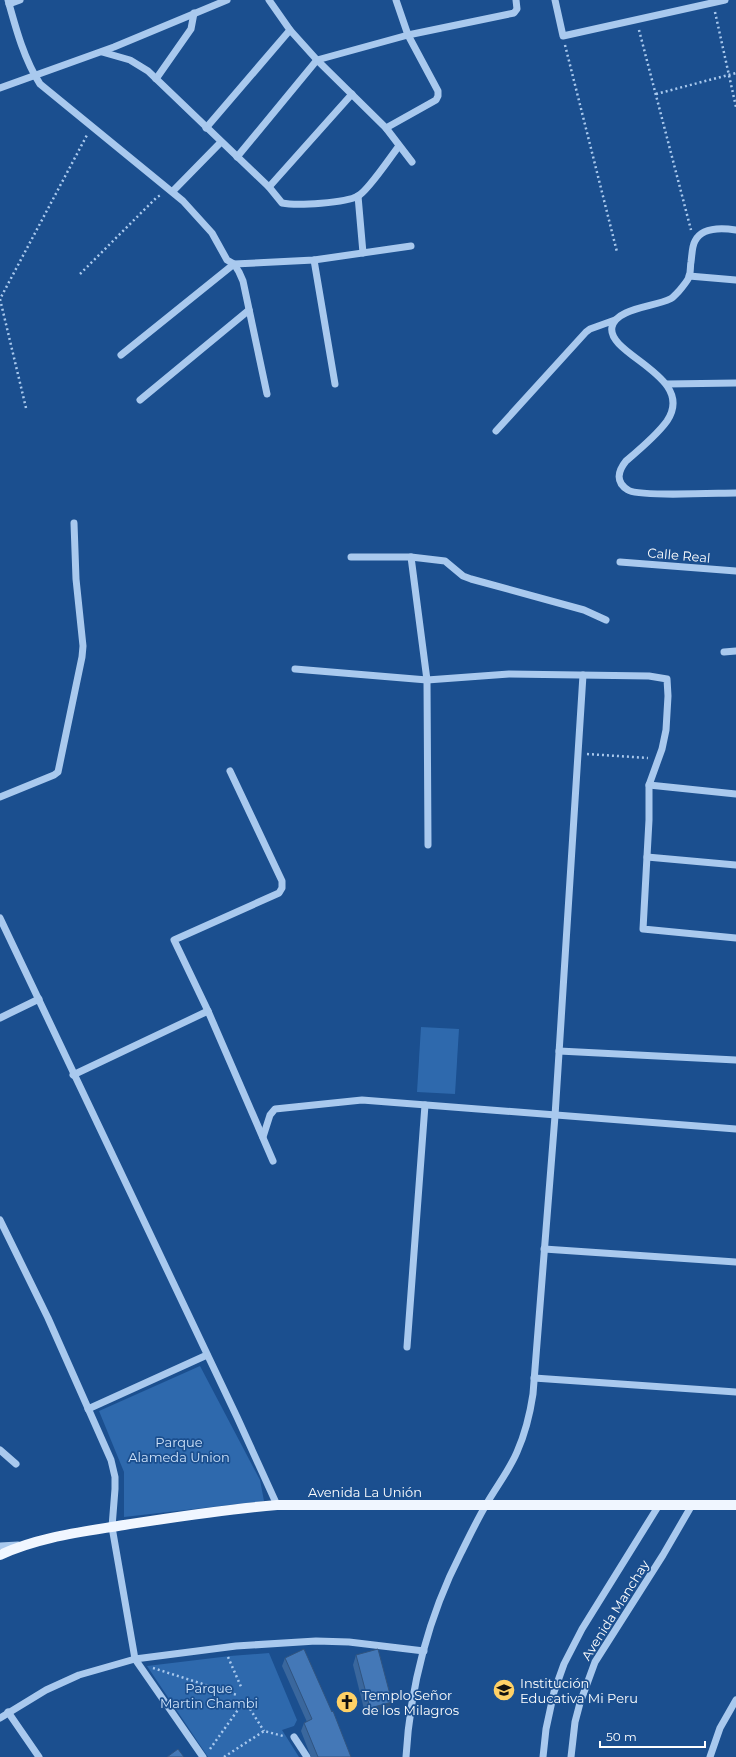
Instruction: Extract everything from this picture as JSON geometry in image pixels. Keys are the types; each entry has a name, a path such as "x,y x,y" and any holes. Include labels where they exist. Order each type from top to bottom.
{"main road":[{"name":"Avenida La Unión","path":"0,1555 21,1545 112,1527 210,1512 277,1505 736,1505"}],"street":[{"path":"20,0 9,2 25,53 36,76 47,91 173,192 198,216 212,233 227,260 234,264 243,281 267,394"},
{"path":"0,88 102,52 227,0"},
{"path":"269,0 290,30 317,60 386,128 412,162"},
{"path":"386,128 436,100 438,96 438,92 408,35 396,0"},
{"path":"237,157 317,60 408,35 514,13 517,9 516,0"},
{"path":"555,0 563,36 637,20 712,1 725,0"},
{"path":"156,79 191,29 194,13"},
{"path":"206,128 290,30"},
{"path":"102,52 139,64 269,187 282,203 305,205 358,196 366,189 399,146"},
{"path":"269,187 352,94"},
{"path":"173,192 221,142"},
{"path":"358,196 363,253"},
{"path":"496,432 586,332 590,329 615,320 622,314 670,299 682,287 689,276 694,242 698,236 713,229 736,230"},
{"path":"121,355 234,264 314,260 411,246"},
{"path":"314,260 335,384"},
{"path":"689,276 736,280"},
{"path":"140,400 249,310"},
{"path":"615,320 612,327 612,334 618,343 667,384 672,395 672,409 667,421 626,461 620,469 618,473 619,478 624,487 629,491 646,493 736,493"},
{"path":"667,384 736,383"},
{"path":"0,797 58,772 83,646 76,579 74,523"},
{"path":"351,557 412,557 445,561 463,576 471,579 584,610 606,620"},
{"path":"412,557 427,680 428,845"},
{"name":"Calle Real","path":"620,562 736,571"},
{"path":"724,652 736,651"},
{"path":"295,669 427,680 489,674 649,676 667,679 668,696 666,730 662,749 649,785 650,820 643,929 736,938"},
{"path":"406,1757 413,1700 424,1651 432,1625 450,1577 486,1505 516,1454 522,1440 530,1410 534,1378 568,937 583,675"},
{"path":"230,771 277,869 282,881 282,888 279,893 174,940 208,1011 273,1161"},
{"path":"649,785 736,794"},
{"path":"647,857 736,865"},
{"path":"0,918 277,1505"},
{"path":"0,1018 39,999"},
{"path":"73,1075 208,1011"},
{"path":"559,1050 736,1060"},
{"path":"263,1137 272,1111 278,1108 362,1100 736,1129"},
{"path":"407,1347 425,1106"},
{"path":"0,1220 48,1318 113,1469 115,1489 112,1527 135,1659 203,1757"},
{"path":"544,1249 736,1262"},
{"path":"88,1409 207,1355"},
{"path":"534,1378 736,1392"},
{"path":"0,1450 16,1464"},
{"name":"Avenida Manchay","path":"542,1757 554,1692 564,1664 582,1629 659,1505"},
{"name":"Avenida Manchay","path":"571,1757 573,1735 580,1703 595,1662 663,1555 692,1505"},
{"path":"0,1546 21,1545"},
{"path":"0,1718 46,1690 78,1675 135,1659 236,1646 316,1641 349,1642 424,1651"},
{"path":"710,1757 720,1728 736,1700"},
{"path":"8,1712 39,1757"},
{"path":"294,1737 307,1757"}],"path":[{"path":"712,1 736,107"},
{"path":"637,20 694,242"},
{"path":"563,36 617,252"},
{"path":"656,94 736,73"},
{"path":"26,408 0,299 92,126"},
{"path":"80,274 158,197"},
{"path":"590,754 649,758"},
{"path":"228,1657 242,1690"},
{"path":"149,1667 157,1666"},
{"path":"149,1667 154,1674"},
{"path":"149,1667 237,1694"},
{"path":"204,1745 208,1751 240,1707"},
{"path":"250,1709 264,1731"},
{"path":"224,1757 264,1731 283,1735 286,1741"}],"green space":[{"path":"421,1027 459,1029 455,1094 417,1092"},
{"name":"Parque Alameda Union","path":"200,1366 260,1480 264,1501 124,1517 124,1472 99,1411"},
{"name":"Parque Martin Chambi","path":"269,1653 297,1720 294,1726 282,1730 299,1757 208,1757 147,1666 230,1656"}],"building":[{"path":"304,1649 332,1712 333,1711 351,1757 318,1757 304,1723 312,1719 285,1658"},
{"path":"378,1649 392,1702 370,1708 356,1655"},
{"path":"178,1749 184,1757 167,1757"}],"place":[{"name":"Institución Educativa Mi Peru","path":"504,1690"},
{"name":"Templo Señor de los Milagros","path":"347,1702"}]}
